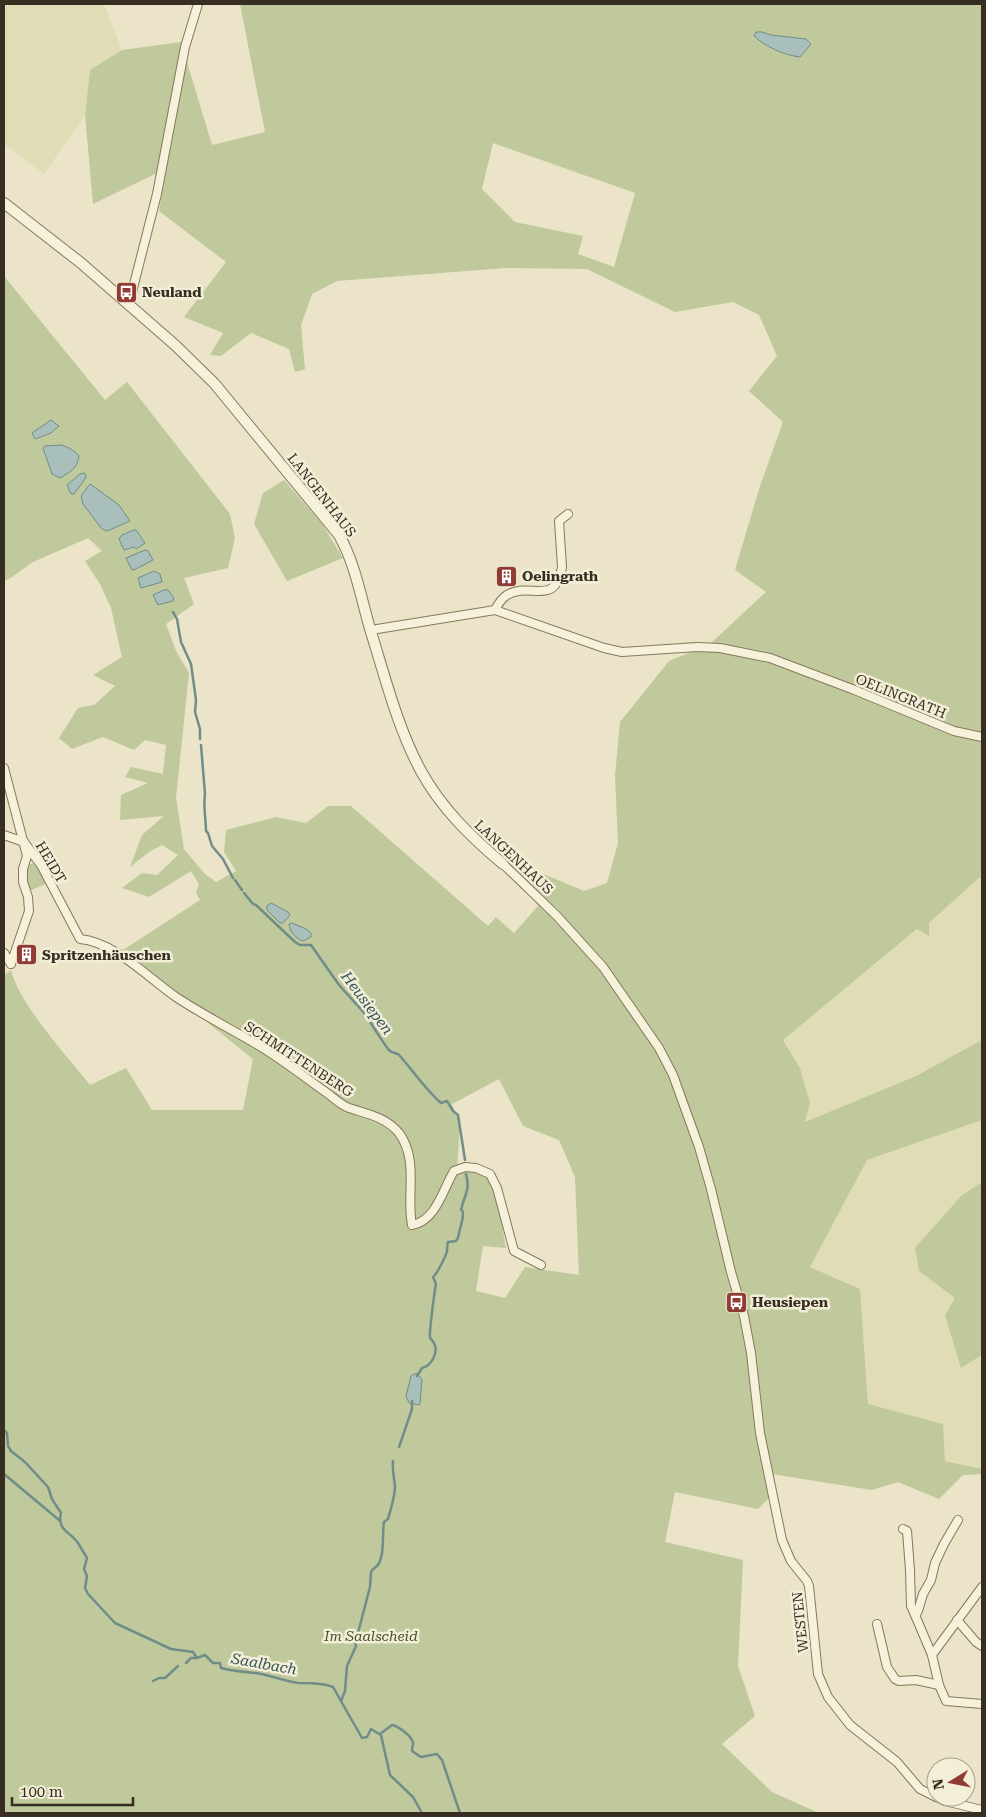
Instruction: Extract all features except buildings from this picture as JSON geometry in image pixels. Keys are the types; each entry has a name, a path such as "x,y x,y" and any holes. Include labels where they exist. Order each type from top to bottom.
{"street":[{"path":"125,302 132,292 157,194 185,47 198,4"},
{"name":"LANGENHAUS","path":"4,203 64,249 175,345 214,383 339,535 352,559 387,685 403,730 421,771 455,819 471,837 503,864 557,916 604,967 668,1064 681,1094 711,1189 734,1286"},
{"path":"495,610 500,601 513,592 554,588 562,567 559,521 568,514"},
{"name":"OELINGRATH","path":"371,630 495,610 604,648 622,652 697,647 720,648 770,658 852,688 954,731 981,737"},
{"path":"4,768 24,842"},
{"path":"4,835 24,842"},
{"name":"HEIDT","path":"24,842 42,866 80,939"},
{"name":"HEIDT","path":"4,953 11,964 29,911 28,897 23,882 23,869 27,856 24,842"},
{"name":"SCHMITTENBERG","path":"80,939 102,945 176,997 259,1046 344,1106 372,1114 394,1128 406,1144 410,1158 410,1213 412,1225 422,1223 428,1218 454,1171 465,1167 482,1170 490,1174 497,1188 514,1251 541,1265"},
{"name":"WESTEN","path":"734,1286 747,1329 760,1433 782,1540 787,1554 809,1586 816,1660 822,1684 834,1707 850,1724 897,1762 920,1788 926,1791"},
{"path":"914,1615 918,1611 923,1594 931,1580 941,1550 958,1520"},
{"path":"903,1529 907,1531 911,1606 932,1655 939,1684 946,1701 982,1704"},
{"path":"932,1655 982,1587"},
{"path":"957,1620 976,1642 982,1646"},
{"path":"876,1624 887,1667 895,1679 899,1681 916,1680 939,1684"},
{"name":"WESTEN","path":"970,1807 982,1810"}],"shaded area":[{"path":"4,4 104,4 122,50 90,70 85,115 44,174 4,144"},
{"path":"979,878 982,879 982,1040 916,1076 804,1123 810,1103 800,1068 783,1040 918,929 929,923"},
{"path":"982,1120 982,1182 962,1195 919,1271 956,1298 961,1368 982,1355 982,1469 945,1461 868,1404 860,1289 810,1267 867,1160"}],"green space":[{"name":"Im Saalscheid","path":"240,4 982,4 982,879 979,878 929,923 929,936 917,929 783,1040 800,1068 810,1103 805,1122 916,1076 982,1040 982,1120 867,1160 810,1267 860,1289 868,1404 943,1424 945,1461 982,1469 982,1474 963,1475 939,1499 898,1482 872,1490 765,1473 769,1498 758,1509 675,1492 665,1542 743,1560 738,1666 755,1716 722,1744 772,1792 819,1813 4,1813 4,975 11,970 23,998 33,1014 90,1085 126,1068 152,1110 243,1110 253,1059 120,952 200,900 196,893 199,884 191,871 149,897 122,888 142,873 157,875 178,855 162,845 149,852 130,867 142,835 164,816 120,820 121,795 148,783 125,777 131,767 163,774 166,745 145,740 134,750 103,737 72,749 59,738 78,708 94,705 115,686 93,675 122,657 111,608 100,584 85,561 102,551 88,538 33,562 4,581 4,276 105,400 127,382 230,514 235,538 228,568 184,578 194,604 166,624 176,651 189,673 176,798 184,849 205,874 216,882 236,871 224,852 226,830 276,817 306,823 328,806 351,806 488,926 496,917 514,933 538,906 505,858 584,891 607,883 618,843 615,776 620,722 669,661 710,644 766,592 735,570 760,486 783,422 749,391 777,356 759,315 733,302 675,312 587,269 506,268 337,281 312,294 301,325 305,369 295,372 289,349 251,333 221,356 210,355 223,333 184,317 226,262 159,211 164,182 155,174 93,204 85,115 90,70 122,50 181,42 212,145 265,132","holes":["493,143 635,193 614,267 578,254 583,236 515,222 482,189","499,1079 523,1126 559,1140 575,1177 579,1275 525,1267 505,1298 476,1291 483,1246 506,1248 502,1221 491,1183 483,1174 476,1171 457,1171 460,1123 452,1104"]},
{"path":"284,480 322,524 343,558 287,581 254,524 263,493"},
{"path":"34,863 48,883 29,891 25,871 28,865"},
{"path":"982,1182 982,1355 961,1368 945,1315 955,1298 919,1271 915,1248 962,1195"}],"water":[{"path":"756,32 806,39 811,44 800,57 794,56 764,44 754,36"},
{"path":"51,420 59,426 51,433 35,439 32,433"},
{"path":"61,445 71,449 79,456 75,467 60,478 52,474 43,448 45,446"},
{"path":"84,473 86,475 85,479 74,494 71,494 67,485"},
{"path":"90,484 119,505 130,521 107,531 102,529 83,504 81,496"},
{"path":"136,530 145,543 136,549 134,547 124,550 119,539 122,535"},
{"path":"145,550 148,551 153,560 132,570 126,558"},
{"path":"154,571 160,574 162,582 141,588 138,578"},
{"path":"168,590 174,598 173,601 158,605 153,595"},
{"path":"271,903 290,915 283,923 280,923 267,910 267,906"},
{"path":"292,923 306,929 311,933 311,937 303,941 298,938 290,929 289,924"},
{"path":"417,1374 422,1379 419,1405 409,1403 406,1396 411,1376"}],"waterway":[{"name":"Heusiepen","path":"173,612 177,619 181,642 191,664 196,700 195,712 200,729 200,739"},
{"name":"Heusiepen","path":"201,745 206,831 212,846 223,859 233,878"},
{"name":"Heusiepen","path":"235,880 242,890"},
{"name":"Heusiepen","path":"244,893 253,904 295,942 300,945 311,945 339,985 367,1016 388,1049 399,1055 435,1098 441,1103 447,1101 458,1115 465,1160"},
{"name":"Heusiepen","path":"417,1376 422,1368 431,1362 436,1351 430,1337 436,1284 433,1277 445,1257 448,1242 456,1241 458,1238 463,1217 461,1210 468,1187 466,1174"},
{"name":"Heusiepen","path":"399,1447 412,1409 412,1401"},
{"name":"Saalbach","path":"4,1430 7,1433 8,1446 11,1451 25,1462 48,1487 52,1499 61,1513 61,1524 75,1539 87,1558 84,1569 87,1576 85,1588 88,1594 115,1623 171,1649 193,1652 197,1658 205,1655 213,1663 220,1663 221,1668 261,1674 298,1683 321,1684 333,1687 362,1738 367,1737 371,1729 381,1735 390,1775 413,1797 422,1813"},
{"name":"Heusiepen","path":"341,1701 345,1691 347,1666 356,1646 354,1637 358,1633 370,1587 371,1572 380,1562 384,1522 388,1519 393,1502 395,1486 393,1461"},
{"path":"4,1474 59,1520"},
{"path":"186,1663 191,1658 197,1658"},
{"path":"153,1681 165,1678 178,1666"},
{"path":"380,1734 392,1725 395,1726 410,1737 413,1743 412,1751 421,1757 437,1754 442,1760 460,1813"}],"place":[{"name":"Neuland","path":"126,292"},
{"name":"Oelingrath","path":"506,576"},
{"name":"Spritzenhäuschen","path":"26,955"},
{"name":"Heusiepen","path":"736,1302"}]}
